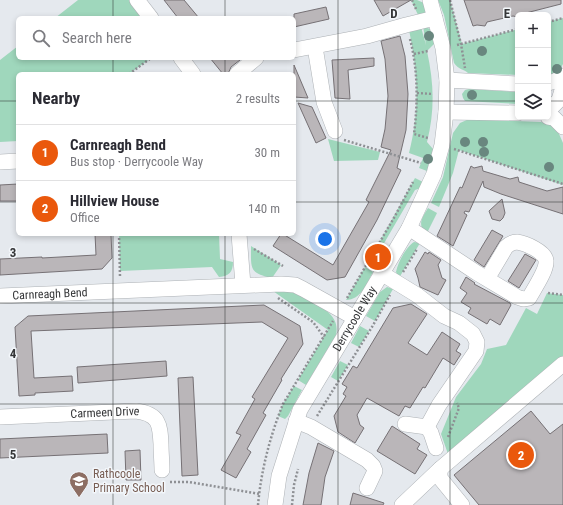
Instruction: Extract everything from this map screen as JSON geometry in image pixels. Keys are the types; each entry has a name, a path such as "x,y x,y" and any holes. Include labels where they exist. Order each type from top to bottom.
{"street":[{"path":"137,0 149,16"},
{"name":"Derrycoole Way","path":"275,501 279,476 300,410 409,228 432,180 442,145 446,112 446,80 443,48 430,0"},
{"path":"296,50 367,36 435,18"},
{"path":"315,47 324,102 335,131"},
{"path":"182,60 192,72"},
{"path":"239,72 254,60"},
{"path":"551,82 563,76"},
{"path":"446,80 515,84"},
{"path":"551,108 559,100 563,87"},
{"path":"446,112 515,113"},
{"path":"551,118 554,118 563,127"},
{"path":"0,162 16,161"},
{"path":"409,228 487,279"},
{"path":"240,237 243,285"},
{"path":"381,273 417,295 444,316 459,323 473,334 477,342 476,351 449,389 427,427"},
{"name":"Carnreagh Bend","path":"0,296 281,284 295,285 355,318"},
{"path":"402,505 440,470 563,364"},
{"name":"Carmeen Drive","path":"0,417 136,411 146,413 155,419 160,427 162,470"},
{"path":"296,421 311,427 367,460 373,466 374,471 367,488"},
{"path":"405,424 427,427 431,433 436,448"},
{"path":"440,470 440,478 462,505"}],"path":[{"path":"412,0 417,12 413,23 417,93 414,134 428,138"},
{"path":"450,0 466,71"},
{"path":"551,21 563,18"},
{"path":"443,48 515,30"},
{"path":"414,54 427,51 429,57"},
{"path":"132,72 148,60"},
{"path":"433,88 434,101"},
{"path":"417,93 433,94"},
{"path":"335,131 343,140 422,162"},
{"path":"427,142 429,131"},
{"path":"442,145 563,184"},
{"path":"419,168 423,158"},
{"path":"346,300 395,216 415,178"},
{"path":"119,236 121,292"},
{"path":"240,237 283,266"},
{"path":"311,427 424,238"},
{"path":"263,284 279,299 313,322 324,338"},
{"path":"436,448 446,441 459,408 456,397 449,389"},
{"path":"292,505 294,485 299,465"},
{"path":"162,470 169,482 189,482 259,493 275,501"}],"green space":[{"path":"78,0 133,0 145,16 58,16"},
{"path":"411,0 417,0 424,3 426,11 424,15 419,17"},
{"path":"438,0 450,0 462,44 515,30 515,75 468,73 456,65 454,63 444,15"},
{"path":"563,18 563,64 558,73 551,75 551,48 551,21"},
{"path":"423,26 430,29 435,43 427,51 433,96 430,130 427,142 433,149 427,171 419,168 423,158 409,153 415,121 416,77 409,30 421,27 426,45"},
{"path":"16,48 16,60 148,60 132,72 16,72 16,141 0,142 0,60"},
{"path":"465,90 515,92 515,104 465,101 462,94"},
{"path":"469,119 541,122 556,127 563,143 563,185 459,150 453,173 439,207 431,203 443,177 453,133 460,123"},
{"path":"328,139 380,152 378,160 334,161"},
{"path":"415,178 423,182 421,188 415,190 383,245 384,253 377,265 369,261"},
{"path":"428,208 437,213 426,235 423,231 421,221"},
{"path":"119,236 219,236 220,259 233,262 230,273 219,277 212,267 120,271"},
{"path":"414,242 420,243 399,278 396,272 399,264 405,251"},
{"path":"251,246 281,265 272,278 259,274 253,269 251,260"},
{"path":"365,267 373,272 366,286 356,297 346,300"},
{"path":"387,287 393,289 375,321 366,316 380,292"},
{"path":"273,291 289,292 303,296 330,314 336,323 336,335 306,385 298,380 328,330"},
{"path":"547,293 563,295 563,357 448,454 441,434 456,397 481,364 487,349 506,345 526,308 537,314"},
{"path":"360,326 369,331 359,347 351,343"},
{"path":"340,361 348,365 338,381 331,377"},
{"path":"294,386 302,390 285,419 278,416 283,404"}],"building":[{"path":"164,0 184,0 197,16 176,16"},
{"path":"374,0 411,0 383,16"},
{"path":"464,0 561,0 561,4 530,12 515,12 515,16 487,22 485,26 473,26"},
{"path":"326,7 329,19 296,27 296,16 294,16 294,14"},
{"path":"400,36 405,56 408,94 406,130 397,168 401,170 377,220 345,277 327,280 273,246 280,236 286,236 333,265 369,202 366,200 391,150 381,147 385,129 388,96 385,59 381,41"},
{"path":"374,58 374,66 348,70 350,99 335,98 332,60"},
{"path":"212,60 240,60 231,67 229,72 221,72"},
{"path":"294,65 308,98 296,97 296,72 294,72"},
{"path":"298,103 312,107 326,138 316,143"},
{"path":"471,166 474,168 482,166 483,171 510,179 518,177 519,182 547,191 563,187 563,214 484,187 483,181 469,212 465,211 464,213 467,215 453,246 437,236 460,187 462,188"},
{"path":"16,184 16,201 0,201 0,185"},
{"path":"502,199 505,213 503,218 500,221 492,219 489,211"},
{"path":"492,230 503,236 484,267 474,260"},
{"path":"95,236 111,236 112,258 102,269 0,275 0,259 96,255"},
{"path":"425,252 428,254 429,252 441,260 438,265 442,278 446,280 438,295 420,287 415,269"},
{"path":"525,254 536,260 519,288 508,281"},
{"path":"466,277 475,283 474,284 510,303 511,305 500,325 490,319 487,324 468,313 471,308 461,302 467,293 460,288"},
{"path":"411,304 427,314 408,343 427,355 442,332 460,344 456,351 461,354 454,365 443,358 425,388 423,387 410,408 405,406 399,416 367,398 357,415 360,425 364,428 355,443 338,432 334,416 346,396 343,394 347,387 342,384 353,366 357,368 393,308"},
{"path":"264,305 300,326 303,344 281,379 282,380 263,413 266,415 247,449 251,452 236,478 221,470 241,435 236,433 255,399 252,397 288,338 262,322 31,331 34,378 72,376 73,391 35,393 35,395 19,396 15,327 28,316"},
{"path":"166,361 167,376 78,383 77,367"},
{"path":"193,377 198,475 182,476 178,378"},
{"path":"531,411 550,434 563,424 563,505 479,505 454,475"},
{"path":"392,426 420,444 417,449 427,455 415,474 377,451"},
{"path":"107,434 108,453 0,458 0,439"},
{"path":"318,443 334,451 325,477 321,505 303,505 309,473"},
{"path":"140,450 141,480 126,480 125,451"},
{"path":"353,493 384,503 383,505 350,505"}],"place":[{"name":"Carnreagh Bend","path":"378,257"},
{"name":"Hillview House","path":"521,455"},
{"name":"Rathcoole Primary School","path":"79,498"}]}
